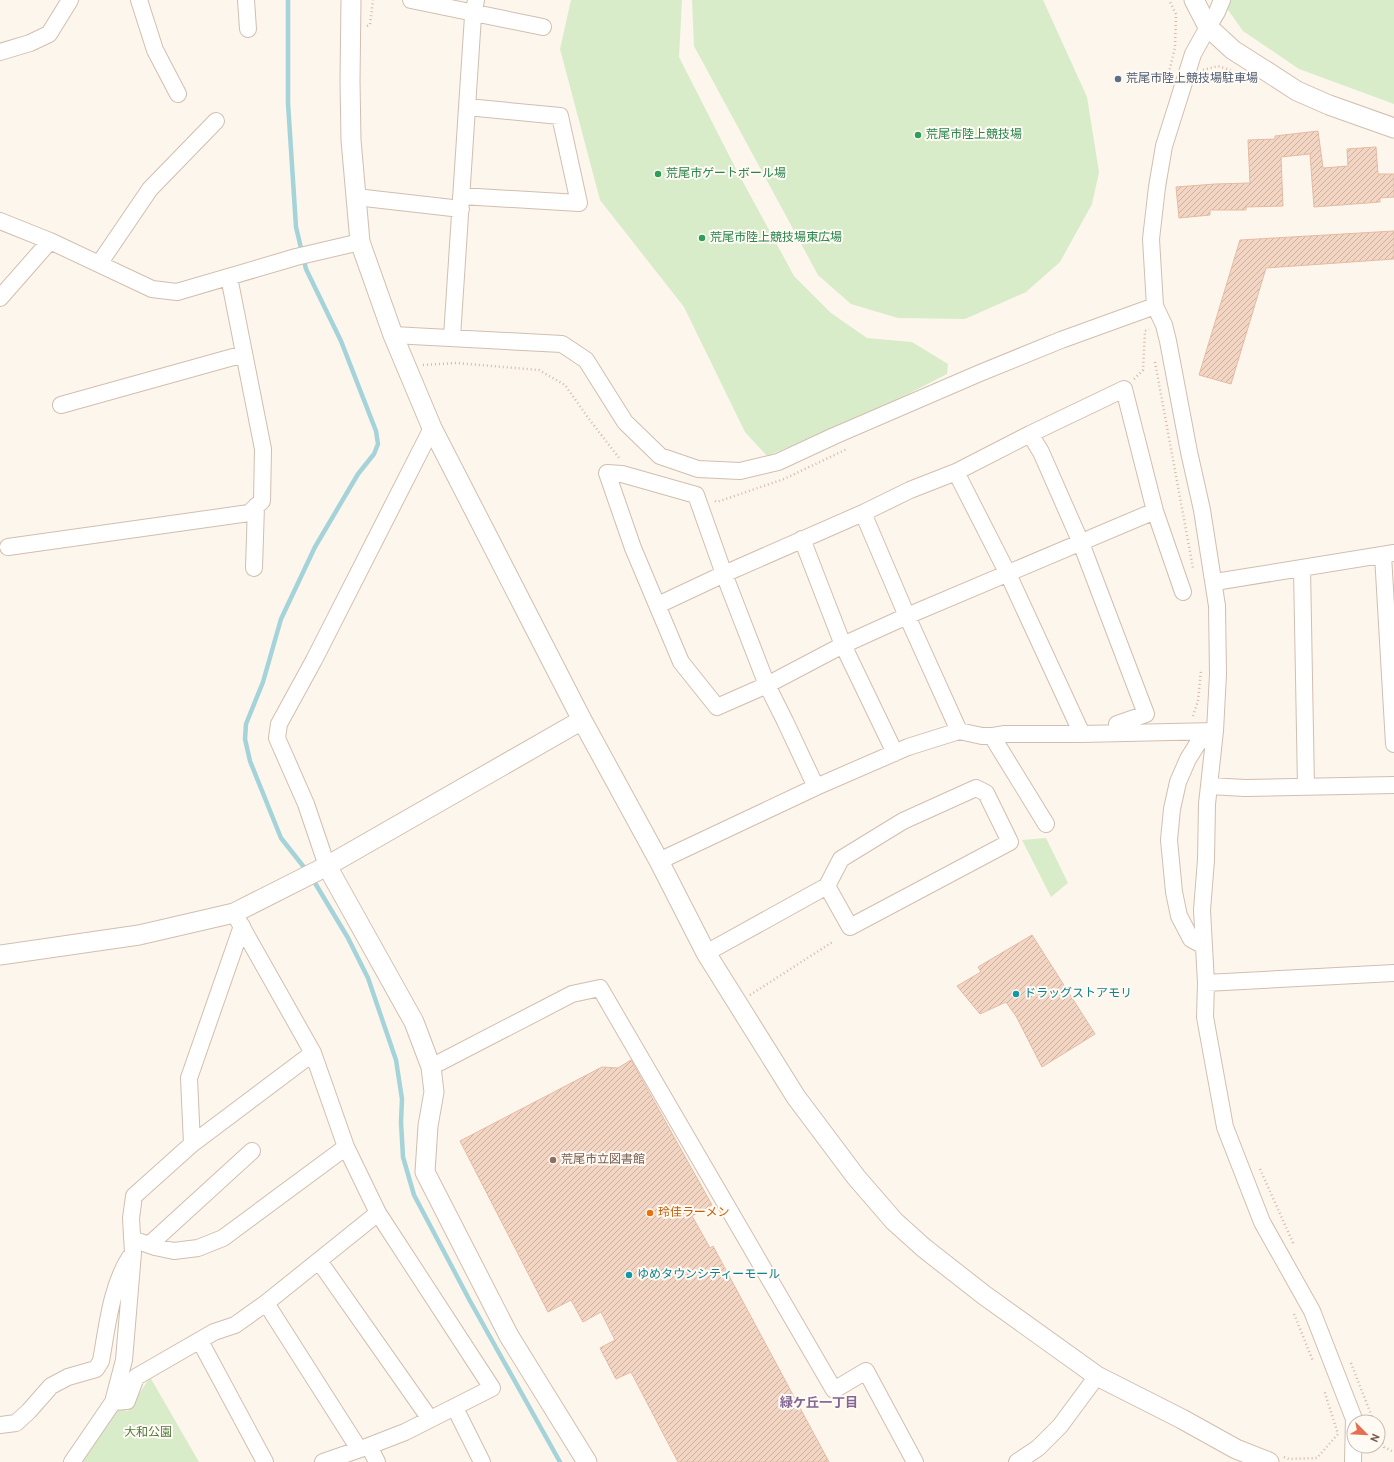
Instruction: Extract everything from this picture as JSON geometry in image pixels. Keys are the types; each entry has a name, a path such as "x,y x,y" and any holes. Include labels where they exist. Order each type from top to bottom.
{"street":[{"path":"0,52 30,43 49,34 70,0"},
{"path":"139,0 155,50 178,94"},
{"path":"246,0 248,30"},
{"path":"351,0 351,140 360,242 393,335 432,428 582,720 659,861 706,953 796,1097 856,1177 894,1221 924,1248 984,1295 1097,1376 1182,1419 1236,1449 1275,1459"},
{"path":"411,0 475,7 543,28"},
{"path":"1194,0 1208,26 1233,50 1296,91 1329,105 1394,128"},
{"path":"1222,0 1194,54 1164,146 1157,187 1151,239 1152,307 1164,325 1202,510 1217,606 1218,674 1215,731 1209,786 1202,910 1206,983 1205,1017 1225,1127 1262,1222 1312,1310 1354,1418 1353,1462"},
{"path":"452,337 475,7"},
{"path":"356,197 461,203 579,203 560,116 467,107"},
{"path":"99,264 150,189 216,121"},
{"path":"0,221 50,241 152,289 177,292 296,257 360,242"},
{"path":"0,298 50,241"},
{"path":"8,547 249,513 262,501 263,448 229,277"},
{"path":"393,335 407,337 452,337 562,344 586,360 625,422 660,456 698,470 740,471 778,462 834,436 980,373 1061,340 1152,307"},
{"path":"61,405 244,354"},
{"path":"658,605 802,539 863,514 910,490 956,472 1030,434 1124,389 1155,511 1183,592"},
{"path":"432,428 314,660 279,724 277,738 306,804 324,867 414,1022 431,1067 434,1092 428,1126 425,1172 510,1336 587,1462"},
{"path":"1030,434 1041,452 1081,543 1146,714 1117,724 1119,733"},
{"path":"956,472 1008,574 1082,734"},
{"path":"816,787 786,721 767,685 724,574 696,495 622,474 607,473 633,548 681,662 717,707 767,685 843,645 907,616 1155,511"},
{"path":"254,568 256,506"},
{"path":"863,514 959,731"},
{"path":"802,539 843,645 895,753"},
{"path":"1214,582 1388,554 1394,744"},
{"path":"1302,568 1306,787"},
{"path":"0,955 238,919 270,894 324,867 582,720"},
{"path":"659,861 816,787 908,747 959,731 993,736 1005,734 1215,731"},
{"path":"1204,946 1191,939 1179,916 1174,892 1169,840 1172,809 1178,782 1188,759 1198,743 1215,731"},
{"path":"993,736 1015,776 1046,824"},
{"path":"1209,786 1245,788 1394,785"},
{"path":"706,953 826,886 841,859 903,821 976,788 986,793 1010,842 850,927 826,886"},
{"path":"238,919 312,1053 346,1147 378,1213 492,1388 455,1408 364,1448 323,1462"},
{"path":"192,1144 189,1078 238,919"},
{"path":"1206,983 1394,973"},
{"path":"431,1067 572,994 600,988 834,1390 866,1371 915,1462"},
{"path":"72,1462 114,1402 124,1360 132,1246 131,1218 134,1196 192,1144 312,1053"},
{"path":"132,1246 149,1245 174,1250 198,1248 223,1238 346,1147"},
{"path":"149,1245 252,1151"},
{"path":"114,1402 126,1401 136,1378 214,1332 235,1325 266,1303 378,1213"},
{"path":"0,1425 16,1422 29,1411 51,1386 68,1377 96,1369 101,1361 116,1284 132,1246"},
{"path":"319,1261 430,1419"},
{"path":"266,1303 364,1448 377,1462"},
{"path":"200,1341 262,1461"},
{"path":"1017,1462 1038,1448 1060,1426 1097,1376"},
{"path":"455,1408 482,1462"}],"path":[{"path":"1200,71 1218,66 1239,74"},
{"path":"1124,389 1143,370 1145,331 1151,329 1152,307"},
{"path":"1154,361 1194,574"},
{"path":"416,366 456,363 539,370 565,385 588,419 622,462"},
{"path":"710,498 717,502 784,479 848,448"},
{"path":"1190,724 1198,701 1202,662"},
{"path":"748,996 834,941"},
{"path":"1260,1169 1295,1246"},
{"path":"1292,1308 1315,1366"},
{"path":"1350,1362 1371,1414"},
{"path":"1275,1459 1317,1458 1338,1434 1324,1388"}],"green space":[{"name":"荒尾市陸上競技場東広場","path":"571,0 682,0 679,57 736,169 794,276 831,313 867,338 912,342 948,364 947,374 869,414 767,456 745,432 684,307 600,200 560,49"},
{"name":"荒尾市陸上競技場","path":"692,0 1043,0 1087,97 1099,172 1092,204 1060,262 1026,292 965,319 898,318 851,304 818,275 694,46"},
{"path":"1221,0 1394,0 1394,104 1299,69 1243,31"},
{"path":"1046,838 1068,883 1051,897 1022,840"},
{"name":"大和公園","path":"150,1377 199,1462 79,1462 114,1408 128,1411"}],"building":[{"path":"1318,131 1323,168 1348,166 1347,149 1376,147 1378,174 1394,174 1394,197 1380,198 1380,202 1314,207 1310,154 1281,157 1283,206 1246,207 1246,210 1210,210 1210,215 1179,218 1176,187 1250,183 1248,140 1275,139 1275,136"},
{"path":"1394,231 1394,259 1266,268 1231,384 1199,375 1240,240"},
{"name":"ドラッグストアモリ","path":"1032,935 1095,1034 1042,1067 1016,1016 1006,1002 980,1014 957,986 981,972 978,967"},
{"name":"ゆめタウンシティーモール","path":"631,1060 712,1205 692,1216 710,1248 713,1246 829,1462 678,1462 631,1372 616,1379 600,1348 615,1340 601,1312 583,1322 571,1300 548,1312 460,1141 602,1067 618,1068"}],"waterway":[{"path":"288,0 288,103 296,227 306,269 341,341 376,431 378,444 374,454 358,474 315,547 281,619 263,682 246,724 245,739 250,761 281,838 307,871"},
{"path":"312,878 348,938 368,978 396,1060 402,1099 401,1122 403,1157 414,1195 470,1301 560,1462"}],"place":[{"name":"荒尾市陸上競技場駐車場","path":"1118,79"},
{"name":"荒尾市陸上競技場","path":"918,135"},
{"name":"荒尾市ゲートボール場","path":"658,174"},
{"name":"荒尾市陸上競技場東広場","path":"702,238"},
{"name":"ドラッグストアモリ","path":"1016,994"},
{"name":"荒尾市立図書館","path":"553,1160"},
{"name":"玲佳ラーメン","path":"650,1213"},
{"name":"ゆめタウンシティーモール","path":"629,1275"}],"district":[{"name":"緑ケ丘一丁目","path":"819,1404"}]}
